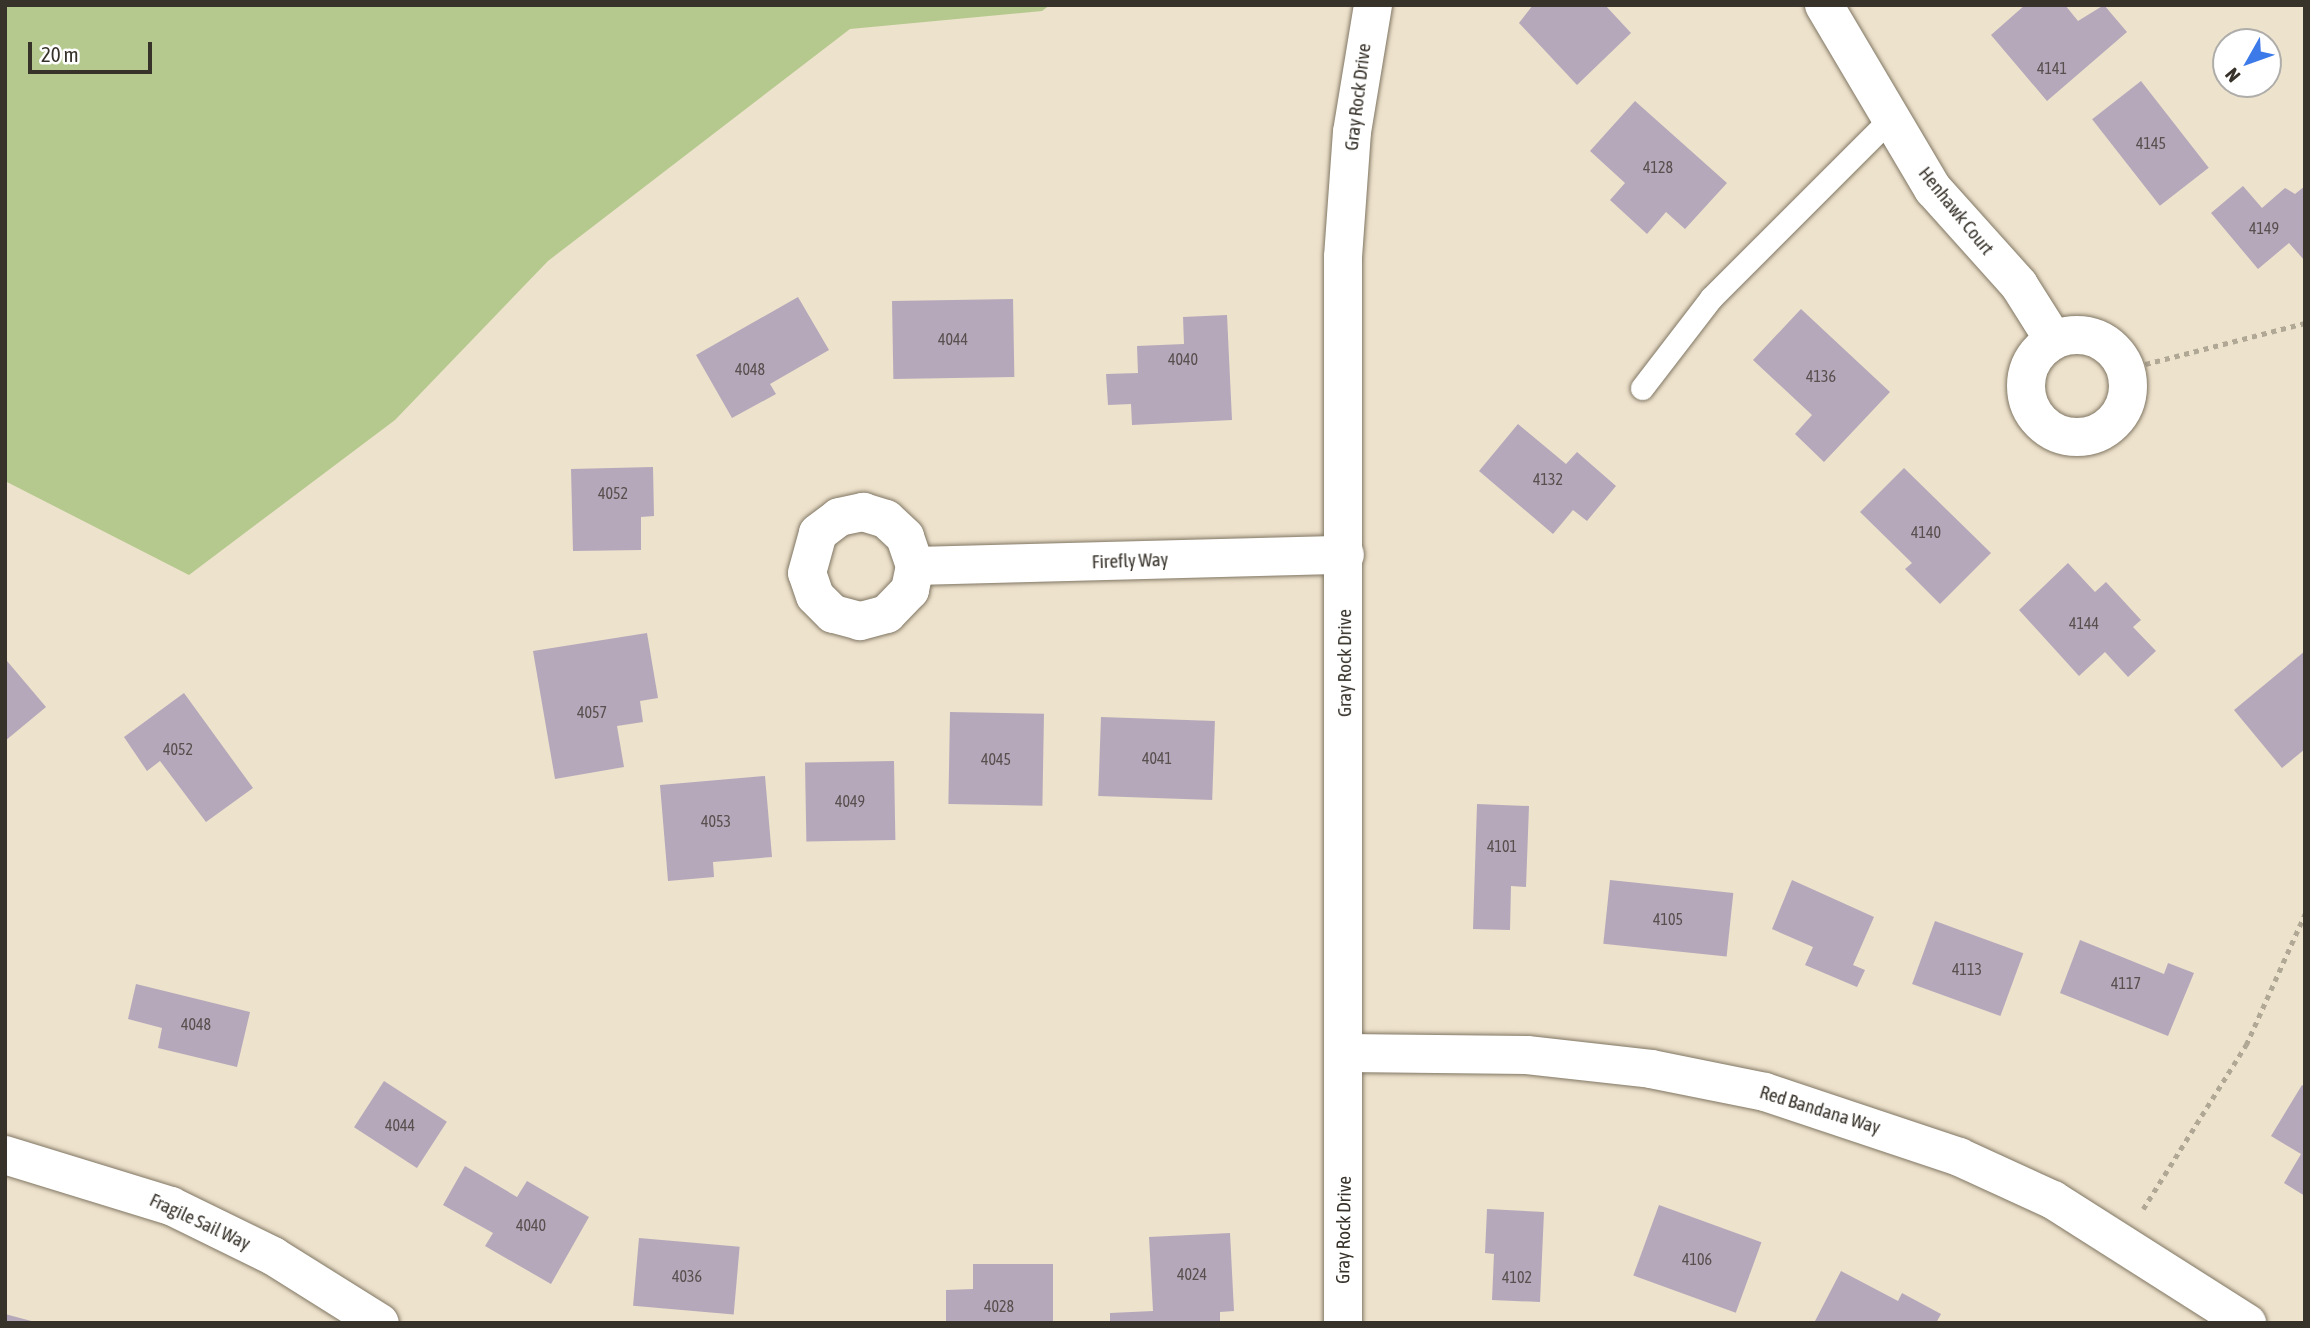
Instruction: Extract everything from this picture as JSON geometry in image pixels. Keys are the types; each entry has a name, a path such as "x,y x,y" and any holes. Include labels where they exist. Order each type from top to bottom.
{"street":[{"name":"Gray Rock Drive","path":"1343,1323 1346,1053 1343,257 1352,132 1373,5"},
{"name":"Henhawk Court","path":"1824,5 1933,189 2019,285 2053,340"},
{"path":"2081,334 2109,345 2126,369 2129,396 2120,416 2104,432 2079,439 2054,433 2034,416 2026,397 2026,374 2034,355 2053,340 2081,334"},
{"name":"Firefly Way","path":"915,566 1345,555"},
{"name":"Red Bandana Way","path":"1346,1053 1527,1055 1651,1069 1765,1092 1959,1157 2124,1241 2247,1323"},
{"name":"Fragile Sail Way","path":"5,1156 171,1206 272,1256 380,1323"}],"lane":[{"path":"1642,388 1711,298 1890,119"}],"path":[{"path":"2126,369 2305,323"},
{"path":"2124,1241 2246,1045 2305,914"}],"green space":[{"path":"5,5 1050,5 1042,11 850,29 548,261 395,420 189,575 5,481"}],"building":[{"path":"1533,5 1605,5 1631,33 1577,85 1519,23"},
{"path":"2025,5 2065,5 2078,21 2104,5 2127,32 2047,101 1991,35"},
{"path":"2141,81 2209,168 2160,206 2092,119"},
{"path":"1635,101 1727,183 1685,229 1666,212 1647,234 1610,200 1625,183 1590,151"},
{"path":"2243,186 2262,208 2285,188 2295,194 2305,186 2305,261 2289,243 2258,269 2211,213"},
{"path":"798,297 829,350 770,384 776,394 732,418 696,355"},
{"path":"1013,299 1014,377 893,379 892,301"},
{"path":"1801,309 1890,392 1824,462 1795,434 1812,415 1753,360"},
{"path":"1227,315 1232,420 1132,425 1131,404 1108,405 1106,374 1138,373 1137,346 1184,344 1183,317"},
{"path":"1518,424 1566,464 1577,452 1616,486 1587,521 1573,510 1553,534 1479,471"},
{"path":"653,467 654,516 641,517 641,550 573,551 571,469"},
{"path":"1904,468 1991,553 1940,604 1905,569 1912,563 1860,512"},
{"path":"2068,563 2095,592 2106,582 2141,620 2133,627 2156,651 2128,677 2105,652 2079,676 2019,610"},
{"path":"647,633 658,698 640,701 643,722 617,726 624,767 555,779 533,651"},
{"path":"2305,651 2305,749 2282,768 2234,710"},
{"path":"7,661 46,707 5,741 5,662"},
{"path":"184,693 253,788 206,822 160,761 147,771 124,737"},
{"path":"950,712 1044,714 1042,806 948,804"},
{"path":"1101,717 1215,721 1212,800 1098,796"},
{"path":"894,761 895,840 806,842 805,763"},
{"path":"765,776 772,857 713,862 714,877 668,881 660,785"},
{"path":"1477,804 1529,806 1526,887 1511,886 1510,930 1473,929"},
{"path":"1610,880 1733,893 1727,957 1603,944"},
{"path":"1792,880 1874,917 1853,965 1865,970 1857,987 1805,965 1813,947 1772,929"},
{"path":"1935,921 2023,953 2000,1016 1912,984"},
{"path":"2080,940 2164,974 2168,963 2194,973 2168,1036 2060,993"},
{"path":"136,984 250,1012 237,1067 158,1048 162,1028 128,1019"},
{"path":"384,1081 447,1122 417,1168 354,1127"},
{"path":"2302,1085 2305,1087 2305,1196 2284,1183 2301,1154 2271,1136"},
{"path":"465,1166 517,1197 527,1181 589,1217 551,1284 485,1246 493,1233 443,1205"},
{"path":"1659,1205 1761,1242 1736,1313 1633,1275"},
{"path":"1487,1209 1544,1212 1540,1302 1492,1300 1494,1254 1485,1253"},
{"path":"1230,1233 1234,1311 1220,1312 1220,1323 1110,1323 1110,1313 1153,1311 1149,1237"},
{"path":"639,1238 740,1247 734,1315 633,1306"},
{"path":"973,1264 1053,1264 1053,1323 946,1323 946,1290 973,1289"},
{"path":"1841,1271 1898,1301 1902,1293 1941,1314 1936,1323 1814,1323"},
{"path":"5,1314 35,1322 35,1323 5,1323"}]}
